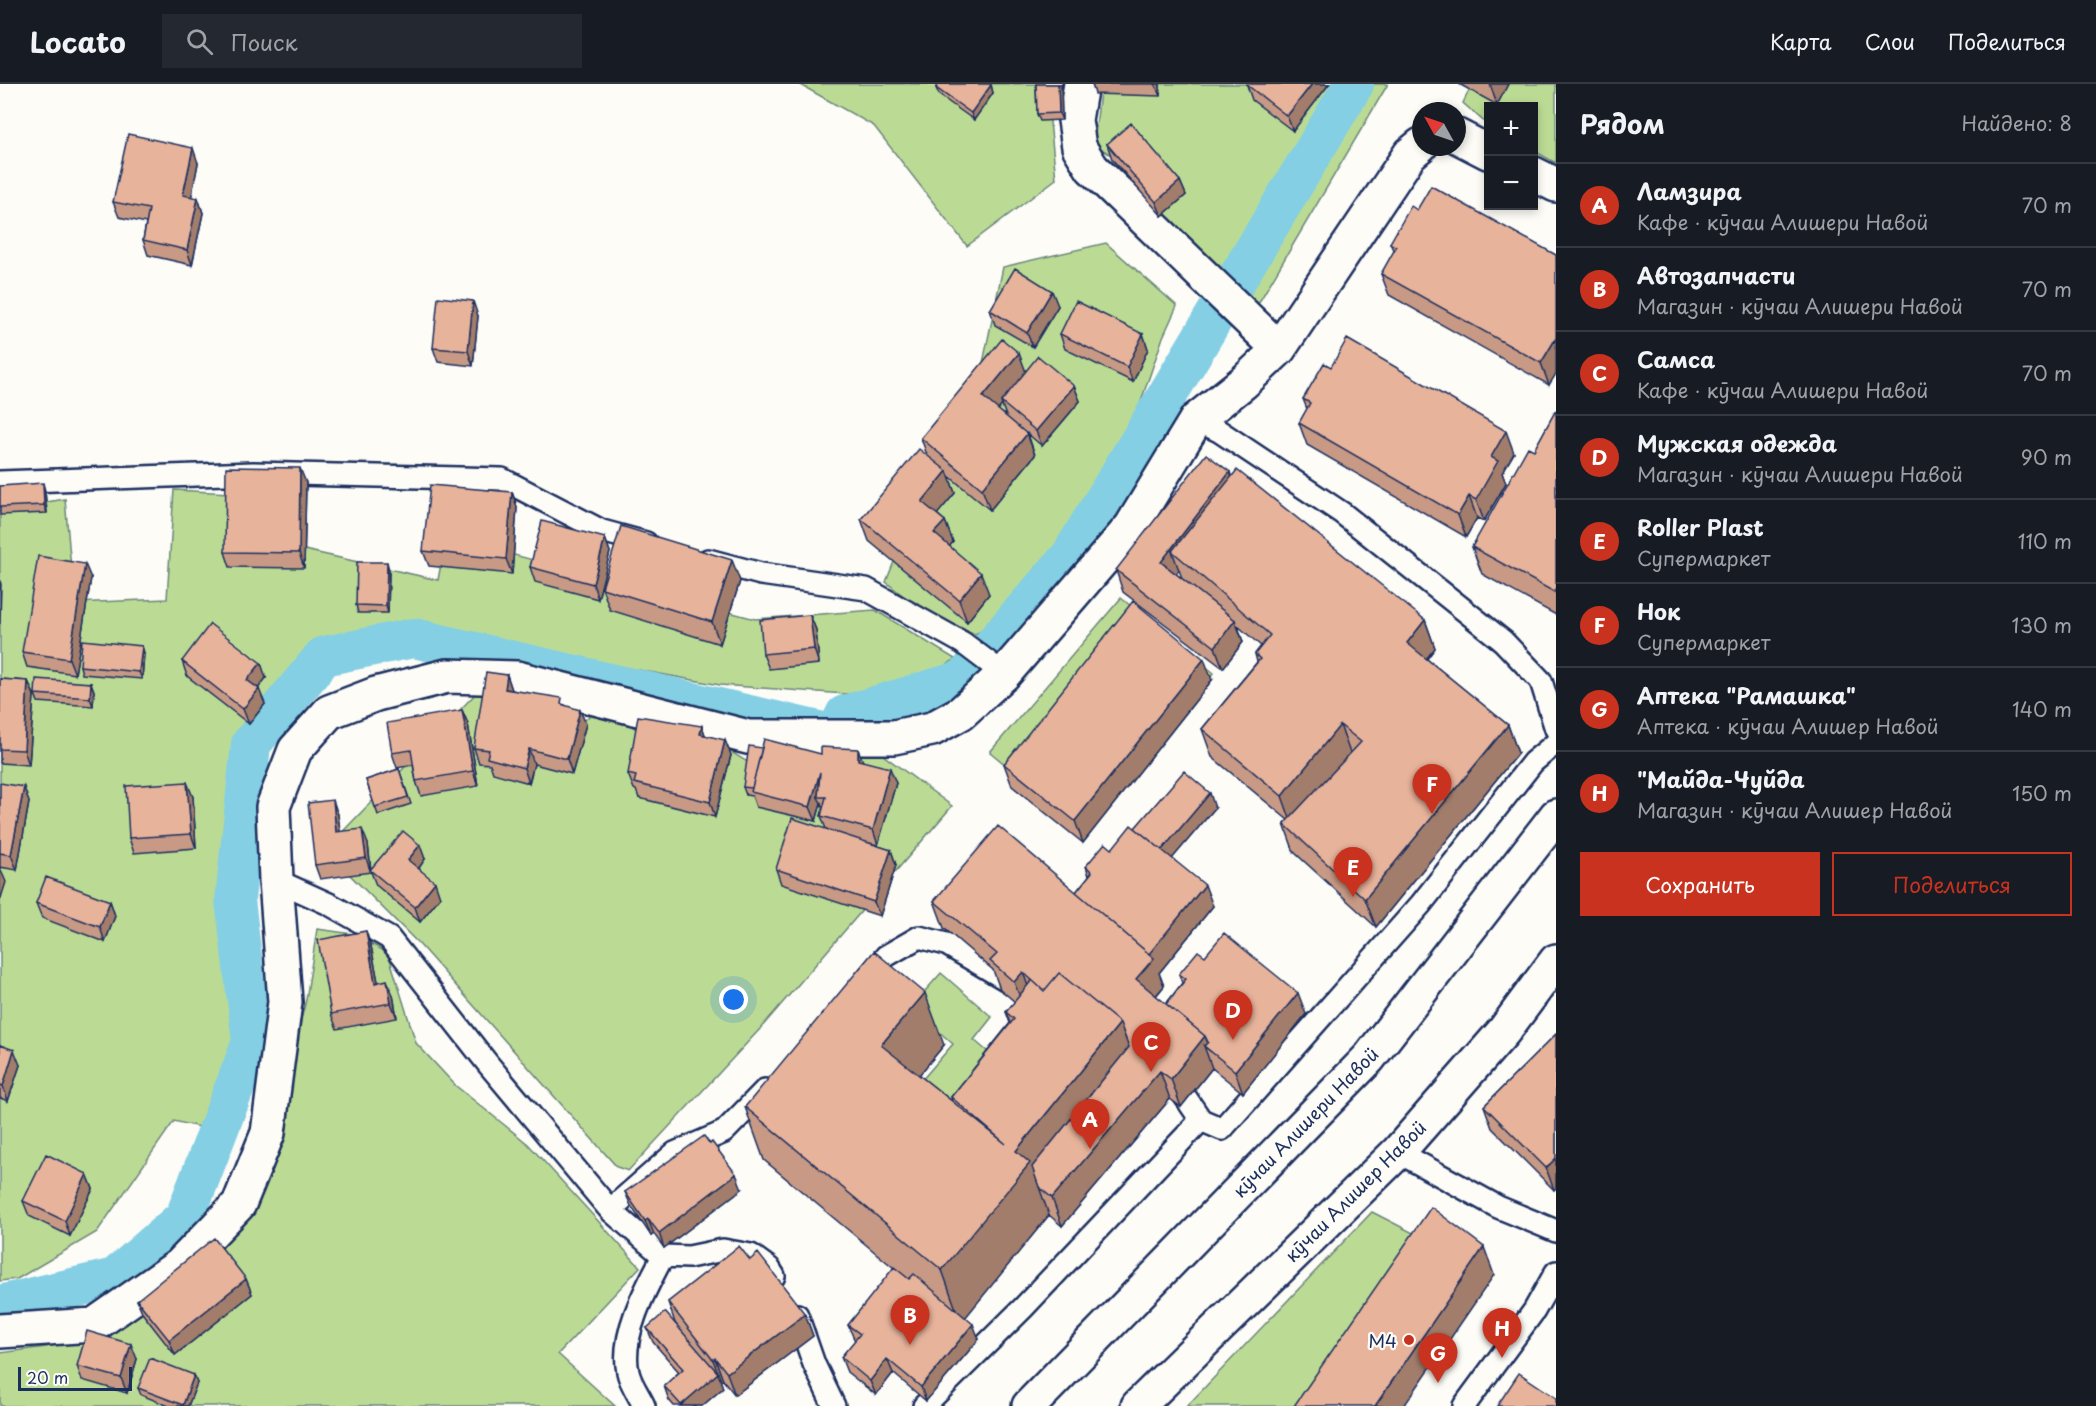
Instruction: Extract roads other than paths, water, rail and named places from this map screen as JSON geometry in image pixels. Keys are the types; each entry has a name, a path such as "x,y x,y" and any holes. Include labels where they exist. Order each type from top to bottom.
{"street":[{"path":"1081,84 1075,120 1079,147 1092,168 1279,349"},
{"path":"1466,141 1484,150"},
{"path":"0,1331 94,1325 180,1265 239,1204 268,1132 285,1002 273,807 295,750 329,712 376,694 447,676 517,678 748,737 894,737 932,729 961,713 996,668 1131,527 1196,420 1244,382 1279,349 1412,152"},
{"path":"1538,176 1556,185"},
{"name":"кӯчаи Алишери Навоӣ","path":"1029,1406 1369,1058 1556,816"},
{"name":"кӯчаи Алишер Навоӣ","path":"1138,1406 1398,1152 1504,1032 1556,961"}],"lane":[{"path":"1196,420 1219,431 1342,513 1503,641 1541,681 1556,729"},
{"path":"0,482 253,473 502,479 602,531 670,550"},
{"path":"693,556 761,574 866,589 963,643 996,668"},
{"path":"1159,1058 1201,1120 1222,1129 1421,904 1533,762 1556,743"},
{"path":"276,880 329,904 389,938 488,1064 610,1210 663,1256 689,1257 723,1250 751,1255 769,1269 796,1311 814,1364 834,1406"},
{"path":"849,999 886,956 919,937 946,944 1031,994"},
{"path":"610,1210 675,1153 724,1132 780,1075"},
{"path":"924,1406 1023,1308 1201,1120"},
{"path":"1398,1152 1498,1208 1556,1231"},
{"path":"644,1406 628,1372 627,1340 645,1291 663,1256"},
{"path":"1464,1406 1534,1311 1556,1272"}],"waterway":[{"path":"0,1305 115,1278 185,1217 252,1042 235,900 251,744 324,656 414,638 836,735 845,715 963,680 1070,557 1354,84"}],"place":[{"name":"Нок","path":"1432,814"},
{"name":"Roller Plast","path":"1353,897"},
{"name":"Мужская одежда","path":"1233,1040"},
{"name":"Самса","path":"1151,1072"},
{"name":"Ламзира","path":"1090,1149"},
{"name":"М4","path":"1409,1340"},
{"name":"Автозапчасти","path":"910,1345"},
{"name":"\"Майда-Чуйда","path":"1502,1358"},
{"name":"Аптека \"Рамашка\"","path":"1438,1383"}]}
